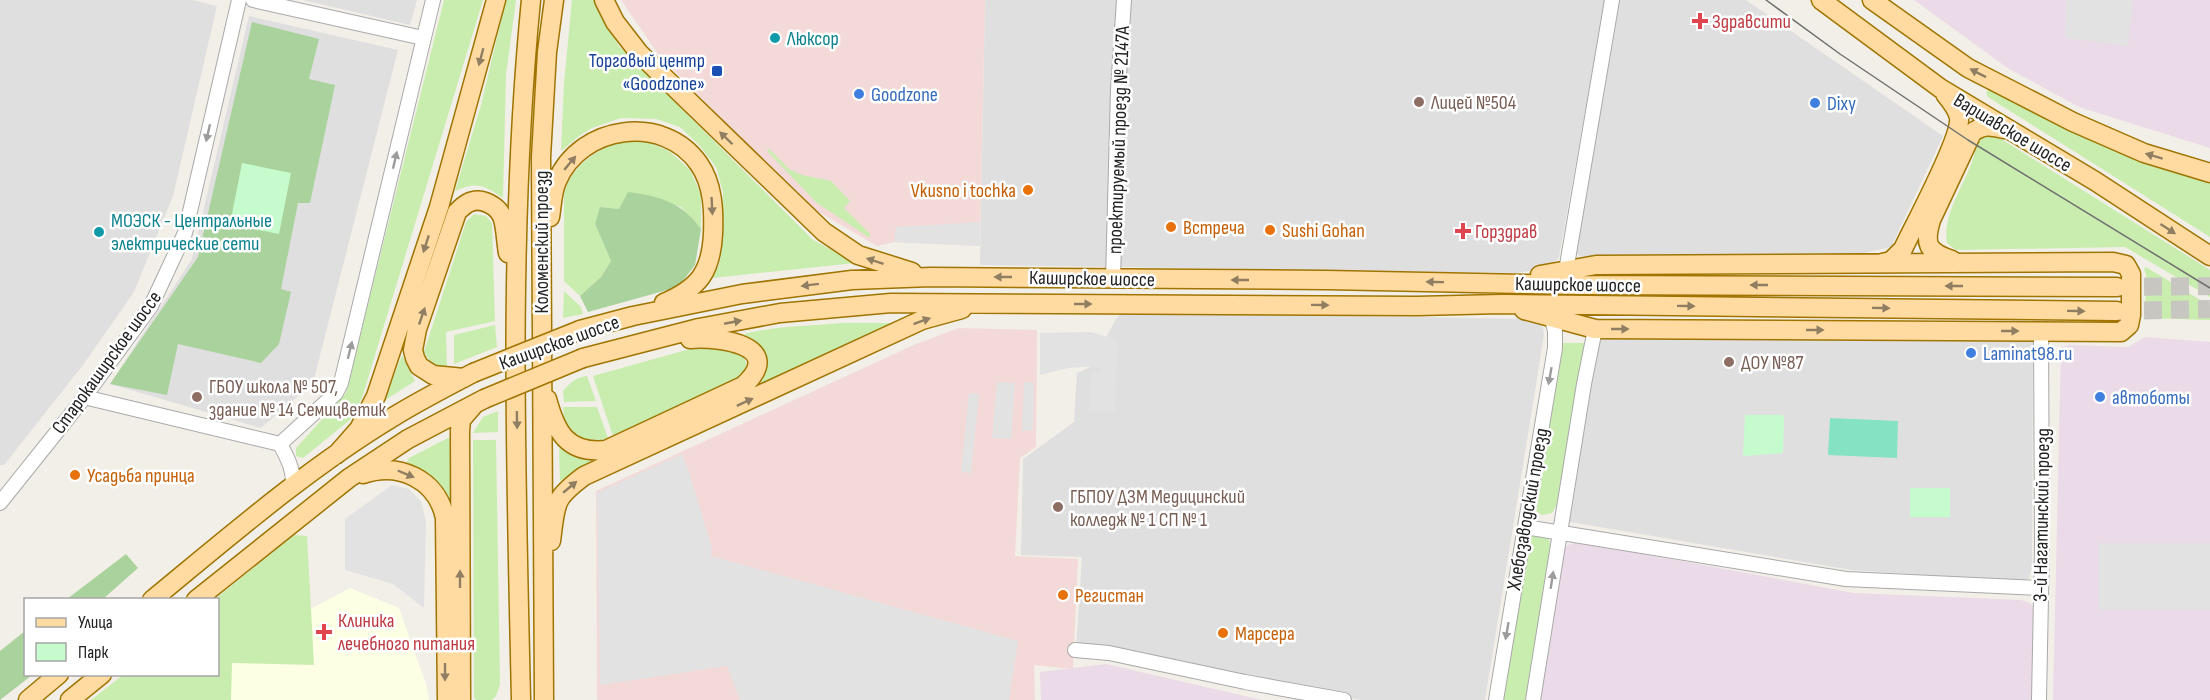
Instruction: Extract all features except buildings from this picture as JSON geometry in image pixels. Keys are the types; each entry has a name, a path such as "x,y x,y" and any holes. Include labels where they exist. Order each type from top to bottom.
{"main road":[{"path":"337,454 359,429 376,396 439,207 496,0"},
{"name":"Коломенский проезд","path":"521,700 515,299 523,96 531,0"},
{"name":"Коломенский проезд","path":"544,700 541,157 554,0"},
{"path":"548,52 562,0"},
{"path":"604,0 615,22 639,53 824,232 858,255 931,277"},
{"name":"Варшавское шоссе","path":"1821,0 1940,88 2095,181 2210,256"},
{"name":"Варшавское шоссе","path":"1872,0 1968,68 2062,117 2144,153 2210,173"},
{"path":"1874,265 1891,261 1903,249 1955,140 1959,118 1952,103 1940,88"},
{"path":"1959,262 1936,255 1929,247 1927,234 1931,220 1972,133 1977,128 1988,125 2008,130"},
{"path":"541,278 553,197 557,181 567,163 584,148 603,136 623,131 653,132 673,140 688,151 700,165 712,194 712,254 709,266 693,287 679,297 633,316"},
{"path":"469,375 434,375 420,366 413,350 417,329 457,212 467,203 476,201 487,203 498,209 503,219 515,299"},
{"path":"1494,283 1596,265 2113,262 2126,266 2131,274 2131,315 2129,325 2121,332 1595,329 1502,304"},
{"name":"Каширское шоссе","path":"154,598 293,486 337,454 393,416 469,375 580,330 633,316 742,294 852,280 931,277 2118,287"},
{"name":"Каширское шоссе","path":"199,598 350,478 408,439 480,401 583,358 699,328 780,313 891,303 1418,306 1502,304 2117,311"},
{"path":"542,623 555,509 564,490 584,476 922,320 982,303"},
{"path":"541,376 553,422 565,439 575,447 594,451 606,450 743,386 756,371 755,353 748,347 729,340 704,337 635,344"},
{"path":"461,700 460,431 464,415 480,401"},
{"path":"350,478 372,471 396,470 419,480 440,502 445,518 447,700"},
{"path":"509,700 520,652"},
{"path":"28,700 58,676"},
{"path":"70,700 101,676"}],"street":[{"name":"Старокаширское шоссе","path":"0,503 84,397 151,306 185,233 239,0"},
{"path":"253,0 423,38"},
{"path":"280,444 336,393 341,383 433,0"},
{"name":"проектируемый проезд № 2147А","path":"1113,280 1118,90 1124,0"},
{"path":"1566,271 1612,0"},
{"name":"Хлебозаводский проезд","path":"1496,700 1555,348 1552,319"},
{"name":"Хлебозаводский проезд","path":"1533,700 1589,349 1595,329"},
{"name":"3-й Нагатинский проезд","path":"2039,700 2043,387 2041,331"},
{"path":"84,397 280,444 291,464 294,477 293,486"},
{"path":"1525,526 1846,579 2041,588"},
{"path":"1075,650 1109,653 1344,700"}],"shaded area":[{"path":"0,0 193,0 217,6 173,196 134,292 83,365 4,465 0,465"},
{"path":"303,0 417,0 410,25"},
{"path":"621,0 985,0 980,246 894,242 877,246 807,205 658,54"},
{"path":"985,0 1605,0 1559,257 1551,267 1517,273 980,265"},
{"path":"1619,0 1746,0 1943,136 1891,247 1864,253 1583,258 1578,255 1576,249"},
{"path":"1914,0 2210,0 2210,148 2079,107 2009,69"},
{"path":"2066,0 2133,0 2128,46 2065,38"},
{"path":"249,16 398,50 313,383 261,428 110,384 192,259"},
{"path":"980,222 980,246 894,242 896,227"},
{"path":"1123,312 1531,319 1543,327 1544,335 1485,700 1361,700 1109,653 1076,649 1082,557 1021,555 1023,459 1074,422 1077,373 1097,364 1103,343 1116,319"},
{"path":"959,328 1037,330 1036,447 1020,458 1015,556 1078,559 1073,669 1034,665 1035,700 597,700 596,491 916,344"},
{"path":"1091,332 1118,340 1115,411 1089,412 1091,374 1099,372 1099,366 1068,368 1040,375 1040,333"},
{"path":"1601,334 2027,336 2033,342 2032,569 2029,578 2022,582 1851,570 1570,522 1565,519 1594,343"},
{"path":"2145,337 2210,342 2210,700 2053,700 2061,347 2070,345 2128,347"},
{"path":"997,382 1015,383 1011,439 992,438"},
{"path":"1024,382 1034,383 1033,430 1022,431"},
{"path":"969,393 979,394 971,473 961,472"},
{"path":"682,454 712,548 711,556 1018,641 1009,700 740,700 727,666 600,685 597,493"},
{"path":"392,485 409,489 421,501 426,521 424,608 393,584 345,570 345,519"},
{"path":"1578,542 1854,593 2021,600 2030,603 2036,611 2033,700 1539,700 1563,551 1568,545"},
{"path":"2099,543 2210,543 2210,610 2099,610"},
{"name":"Клиника лечебного питания","path":"350,588 399,608 426,684 429,700 153,700 213,676 219,676 219,650 299,615"},
{"path":"1106,664 1262,700 1041,700 1040,672"}],"green space":[{"path":"444,0 483,0 362,398 351,419 303,458 296,456 296,448 346,393"},
{"path":"506,0 516,0 506,75 503,198 491,190 475,185 455,191 481,105"},
{"path":"572,0 594,0 619,46 813,240 856,263 712,278 719,265 722,249 723,192 716,167 699,145 680,127 656,119 621,118 592,128 561,151 564,83"},
{"path":"252,22 319,39 309,79 335,85 310,203 298,203 281,289 291,292 279,344 261,363 178,344 167,395 110,384 198,257"},
{"path":"1989,88 2210,177 2210,237 1988,97 1986,93"},
{"path":"1986,133 1998,137 2210,270 2210,297 2125,247 1956,250 1947,243 1946,233 1950,212 1972,162 1978,139"},
{"path":"626,141 650,143 669,151 690,170 701,195 701,229 681,207 642,194 619,209 601,207 595,224 611,261 601,277 580,296 564,281 564,195 572,175 587,159 606,148"},
{"path":"769,149 790,170 831,181 850,201 844,208 870,234 870,238 817,203 767,151"},
{"path":"242,163 291,173 279,234 230,224"},
{"path":"628,192 660,198 678,206 694,220 701,229 695,265 678,287 588,312 580,296 601,277 611,261 595,224 600,207 619,209"},
{"path":"474,214 486,216 492,223 495,321 446,332 447,366 439,366 431,362 424,352 466,222"},
{"path":"2146,267 2210,306 2210,320 2145,318 2146,274 2144,269"},
{"path":"564,291 581,307 583,314 563,318"},
{"path":"842,323 897,323 759,388 766,372 765,360 737,337 773,329"},
{"path":"495,325 497,347 454,364 454,335"},
{"path":"1560,343 1584,343 1585,355 1556,506 1552,513 1542,515 1534,510"},
{"path":"704,345 732,351 744,358 746,364 738,383 613,436 593,376"},
{"path":"402,355 415,381 384,401"},
{"path":"587,376 596,401 564,402 563,391 574,381"},
{"path":"563,407 597,407 608,438 596,440 583,438 573,432 564,420"},
{"path":"498,411 498,432 473,433 483,417"},
{"path":"1745,415 1782,415 1784,417 1783,453 1743,456"},
{"path":"1830,418 1898,421 1897,458 1828,455"},
{"path":"448,438 452,440 453,505 421,471 406,463 409,458"},
{"path":"473,440 496,440 500,684 492,700 476,700 474,697"},
{"path":"559,448 569,454 593,461 560,481"},
{"path":"1910,488 1950,488 1950,517 1910,517"},
{"path":"294,535 307,536 314,665 232,663 231,700 91,700 122,676 219,676 219,598 216,598"},
{"path":"1534,535 1549,539 1551,549 1525,700 1500,700 1529,537"},
{"path":"126,554 138,568 104,598 68,598"},
{"path":"24,632 24,676 31,676 0,700 0,651"}],"tunnel":[{"path":"2117,287 2210,286"},
{"path":"2117,311 2210,309"}],"tram line":[{"path":"1766,0 1840,54 1968,140 2210,288"}],"place":[{"name":"Здравсити","path":"1700,21"},
{"name":"Люксор","path":"775,38"},
{"name":"Торговый центр «Goodzone»","path":"717,71"},
{"name":"Goodzone","path":"859,94"},
{"name":"Лицей №504","path":"1419,102"},
{"name":"Dixy","path":"1815,103"},
{"name":"Vkusno i tochka","path":"1028,190"},
{"name":"Встреча","path":"1171,227"},
{"name":"Sushi Gohan","path":"1270,230"},
{"name":"Горздрав","path":"1463,231"},
{"name":"МОЭСК - Центральные электрические сети","path":"99,232"},
{"name":"Laminat98.ru","path":"1971,353"},
{"name":"ДОУ №87","path":"1729,362"},
{"name":"ГБОУ школа № 507, здание № 14 Семицветик","path":"197,397"},
{"name":"автоботы","path":"2100,397"},
{"name":"Усадьба принца","path":"75,475"},
{"name":"ГБПОУ ДЗМ Медицинский колледж № 1 СП № 1","path":"1058,507"},
{"name":"Регистан","path":"1063,595"},
{"name":"Клиника лечебного питания","path":"324,632"},
{"name":"Марсера","path":"1223,633"}]}
